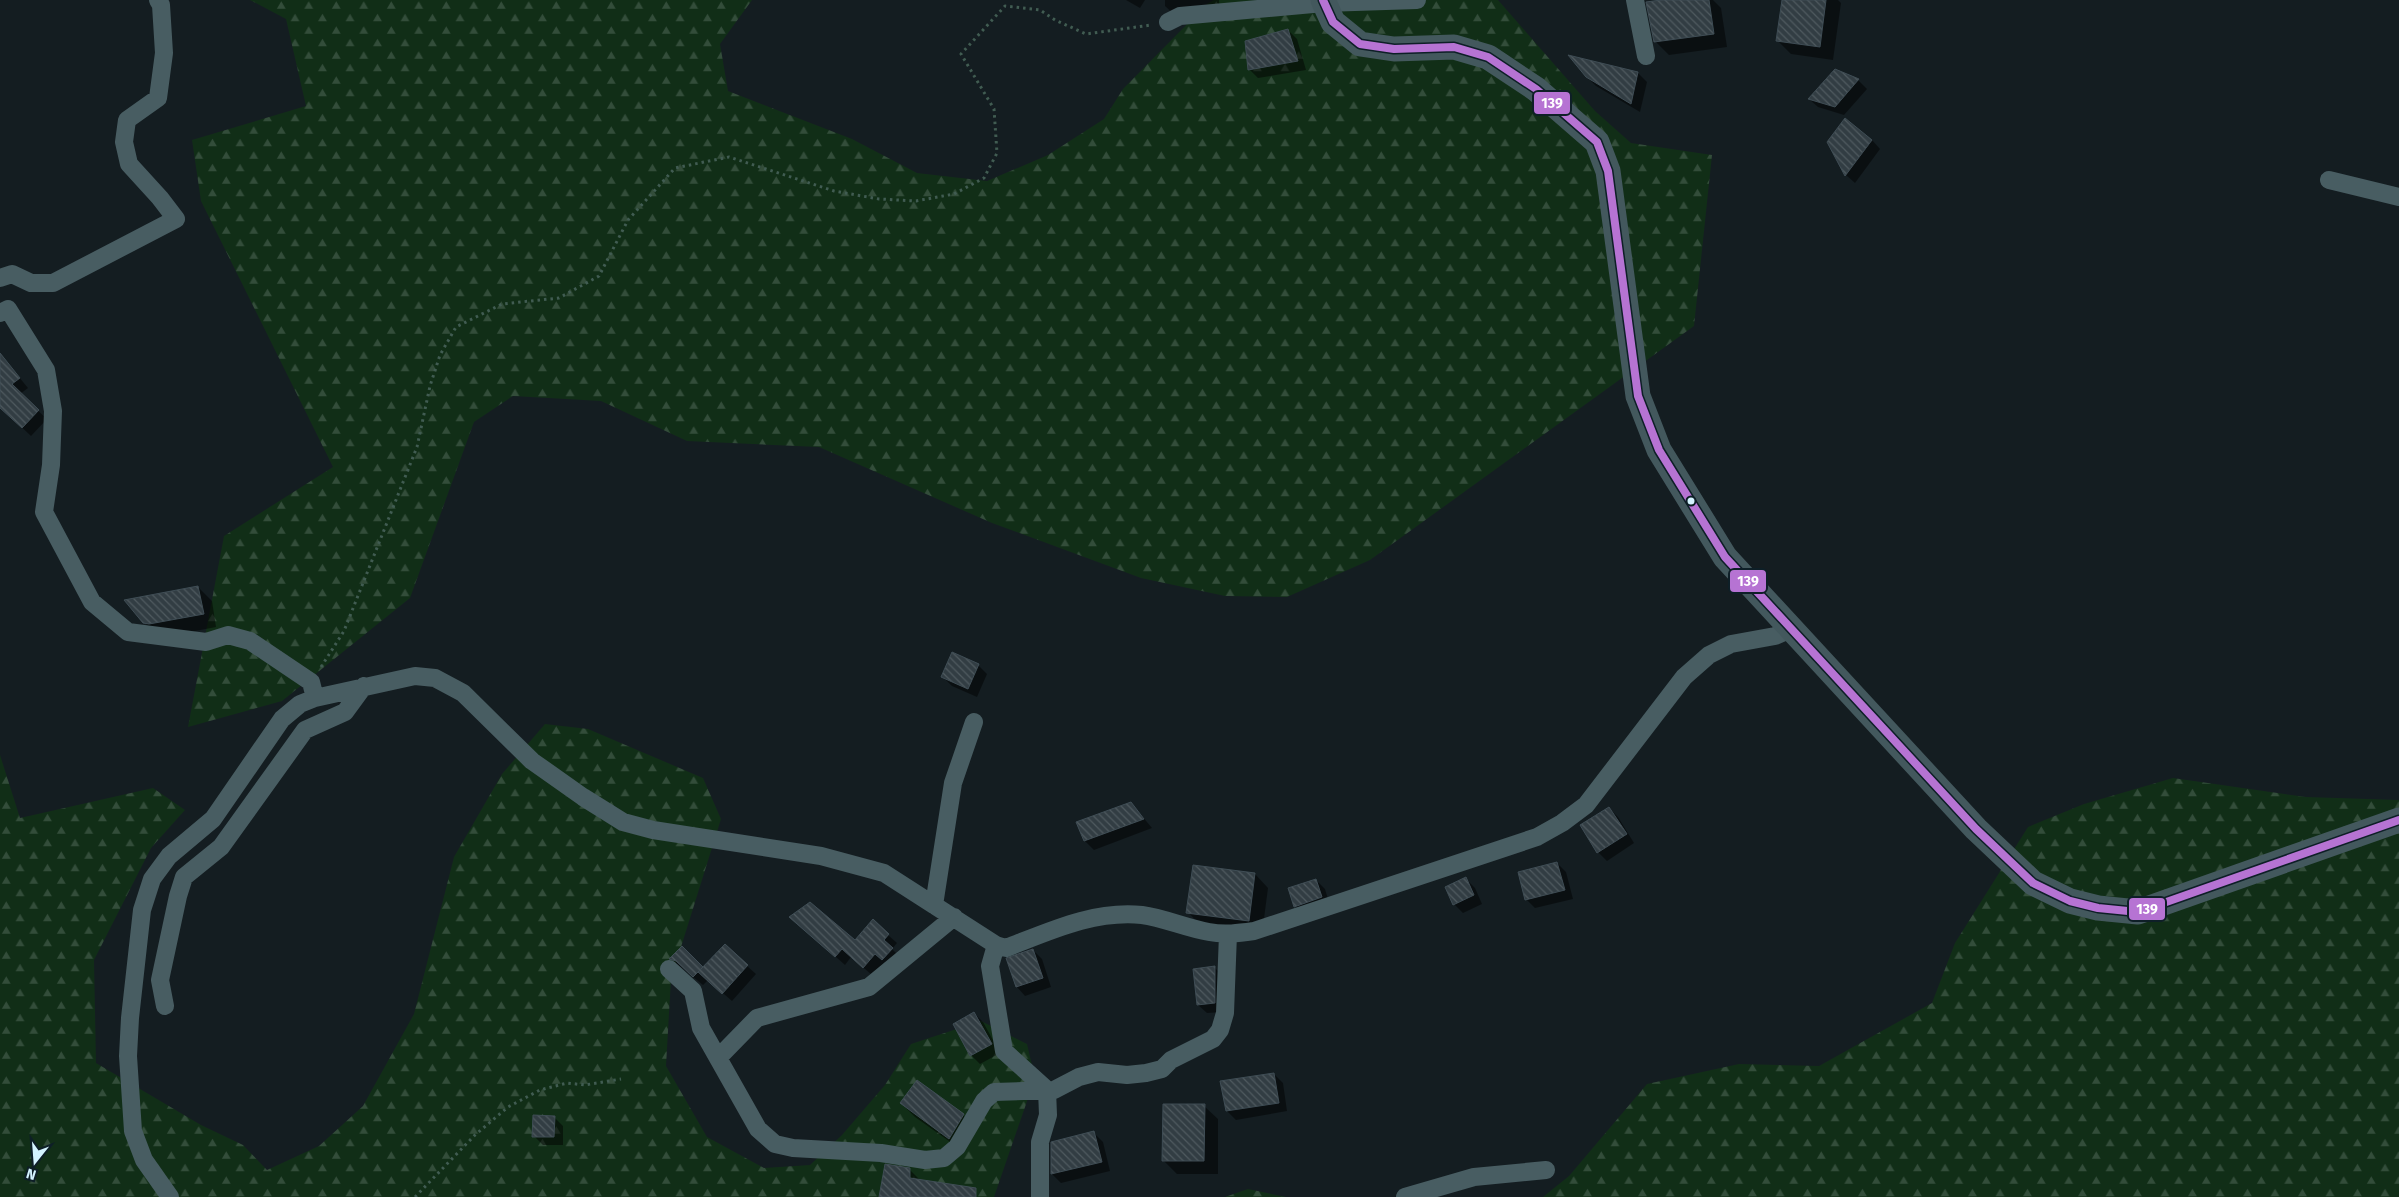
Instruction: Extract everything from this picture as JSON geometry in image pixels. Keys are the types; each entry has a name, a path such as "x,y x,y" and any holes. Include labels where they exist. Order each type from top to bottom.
{"main road":[{"path":"1324,1 1333,22 1360,44 1394,49 1454,47 1488,57 1536,89 1597,142 1608,171 1638,396 1659,450 1725,557 1976,828 2033,883 2070,901 2098,908 2138,912 2399,820"}],"street":[{"path":"0,278 12,274 31,283 52,283 176,219 129,164 124,142 127,120 158,98 164,53 161,5 158,0"},
{"path":"1168,22 1180,16 1324,1 1417,0"},
{"path":"1635,0 1646,56"},
{"path":"2329,180 2399,197"},
{"path":"0,313 8,309 46,370 53,411 51,465 44,512 92,602 128,632 206,642 228,635 250,641 313,690 364,686 415,676 435,678 463,693 532,761 583,797 623,822 653,830 821,856 884,873 996,944 1006,948 1086,918 1114,915 1142,915 1210,932 1228,934 1254,931 1537,837 1554,828 1586,804 1684,677 1710,655 1731,644 1775,636 1791,629"},
{"path":"165,1006 160,980 178,896 184,877 221,847 305,730 345,712 364,686"},
{"path":"170,1197 144,1160 134,1131 128,1056 130,1018 142,910 152,879 169,856 213,819 282,720 313,690"},
{"path":"934,905 953,783 974,722"},
{"path":"718,1058 757,1018 869,987 954,917"},
{"path":"669,969 693,991 701,1028 758,1129 775,1144 793,1148 880,1154 924,1160 944,1158 957,1147 984,1101 994,1092 1054,1090 1079,1077 1098,1072 1127,1075 1162,1069 1171,1060 1212,1039 1220,1030 1225,1014 1228,934"},
{"path":"996,944 990,966 1004,1051 1047,1090 1048,1115 1040,1142 1040,1197"},
{"path":"1405,1197 1474,1178 1546,1170"}],"path":[{"path":"313,690 344,631 417,447 430,386 440,355 456,327 502,304 559,298 599,276 628,220 675,168 729,157 834,191 878,199 916,201 954,194 984,178 998,153 994,109 961,54 1005,6 1040,10 1054,20 1086,34 1168,22"},
{"path":"415,1197 475,1135 508,1107 540,1090 567,1083 585,1085 621,1079"}],"green space":[{"path":"250,0 752,0 720,44 728,91 852,139 917,173 987,181 1048,155 1104,119 1123,89 1207,4 1214,0 1498,0 1595,111 1631,143 1712,155 1694,326 1370,560 1287,597 1225,596 1141,578 992,523 819,447 687,441 601,401 513,396 474,422 410,598 282,701 188,727 224,536 333,467 201,201 192,140 306,106 286,19"},
{"path":"545,724 588,729 703,778 721,819 671,979 666,1066 707,1137 764,1168 810,1165 842,1135 885,1085 911,1044 981,1021 1027,1044 1035,1078 994,1197 0,1197 0,755 20,818 153,788 185,810 151,848 94,960 96,1063 201,1125 243,1145 267,1170 319,1146 363,1106 414,1014 454,857 502,774"},
{"path":"2173,778 2306,797 2399,800 2399,1197 1543,1197 1569,1176 1647,1084 1739,1064 1819,1066 1932,1003 1955,943 2028,827 2084,804"},
{"path":"1248,1189 1286,1197 1225,1197"}],"building":[{"path":"1661,0 1709,0 1714,34 1654,42 1646,2"},
{"path":"1782,0 1826,0 1820,47 1776,41"},
{"path":"1288,29 1298,61 1248,70 1245,41"},
{"path":"1568,55 1638,72 1631,104 1586,77"},
{"path":"1835,69 1859,79 1835,107 1808,99"},
{"path":"1845,118 1872,140 1845,176 1827,142"},
{"path":"0,353 20,378 12,384 39,410 22,428 0,408"},
{"path":"198,586 204,614 149,624 143,623 124,600"},
{"path":"952,652 979,664 968,689 941,677"},
{"path":"1131,802 1144,819 1084,841 1076,822"},
{"path":"1609,807 1627,834 1597,853 1580,825"},
{"path":"1557,862 1565,890 1525,900 1518,872"},
{"path":"1193,865 1255,873 1249,921 1186,913"},
{"path":"1466,877 1474,895 1453,905 1445,887"},
{"path":"1316,879 1322,897 1294,907 1288,888"},
{"path":"810,902 855,940 873,919 889,934 884,940 893,948 882,960 875,954 863,968 842,949 835,957 789,917"},
{"path":"725,944 748,965 722,994 698,972"},
{"path":"682,946 703,967 693,977 676,961 669,959"},
{"path":"1033,949 1043,978 1016,987 1006,958"},
{"path":"1215,966 1215,1003 1197,1005 1193,969"},
{"path":"974,1012 992,1044 970,1056 953,1024"},
{"path":"1274,1073 1279,1103 1226,1111 1220,1081"},
{"path":"917,1080 964,1114 949,1139 900,1103"},
{"path":"1163,1104 1205,1104 1204,1161 1162,1161"},
{"path":"533,1115 555,1116 554,1137 532,1137"},
{"path":"1094,1131 1102,1162 1051,1174 1051,1142"},
{"path":"885,1164 910,1168 910,1178 976,1188 976,1197 879,1197"}],"transit line":[{"name":"139","path":"1323,0 1333,22 1360,44 1394,49 1454,47 1488,57 1536,89 1597,142 1608,171 1638,396 1659,450 1725,557 1976,829 2033,883 2070,901 2098,908 2138,912 2399,820"}]}
